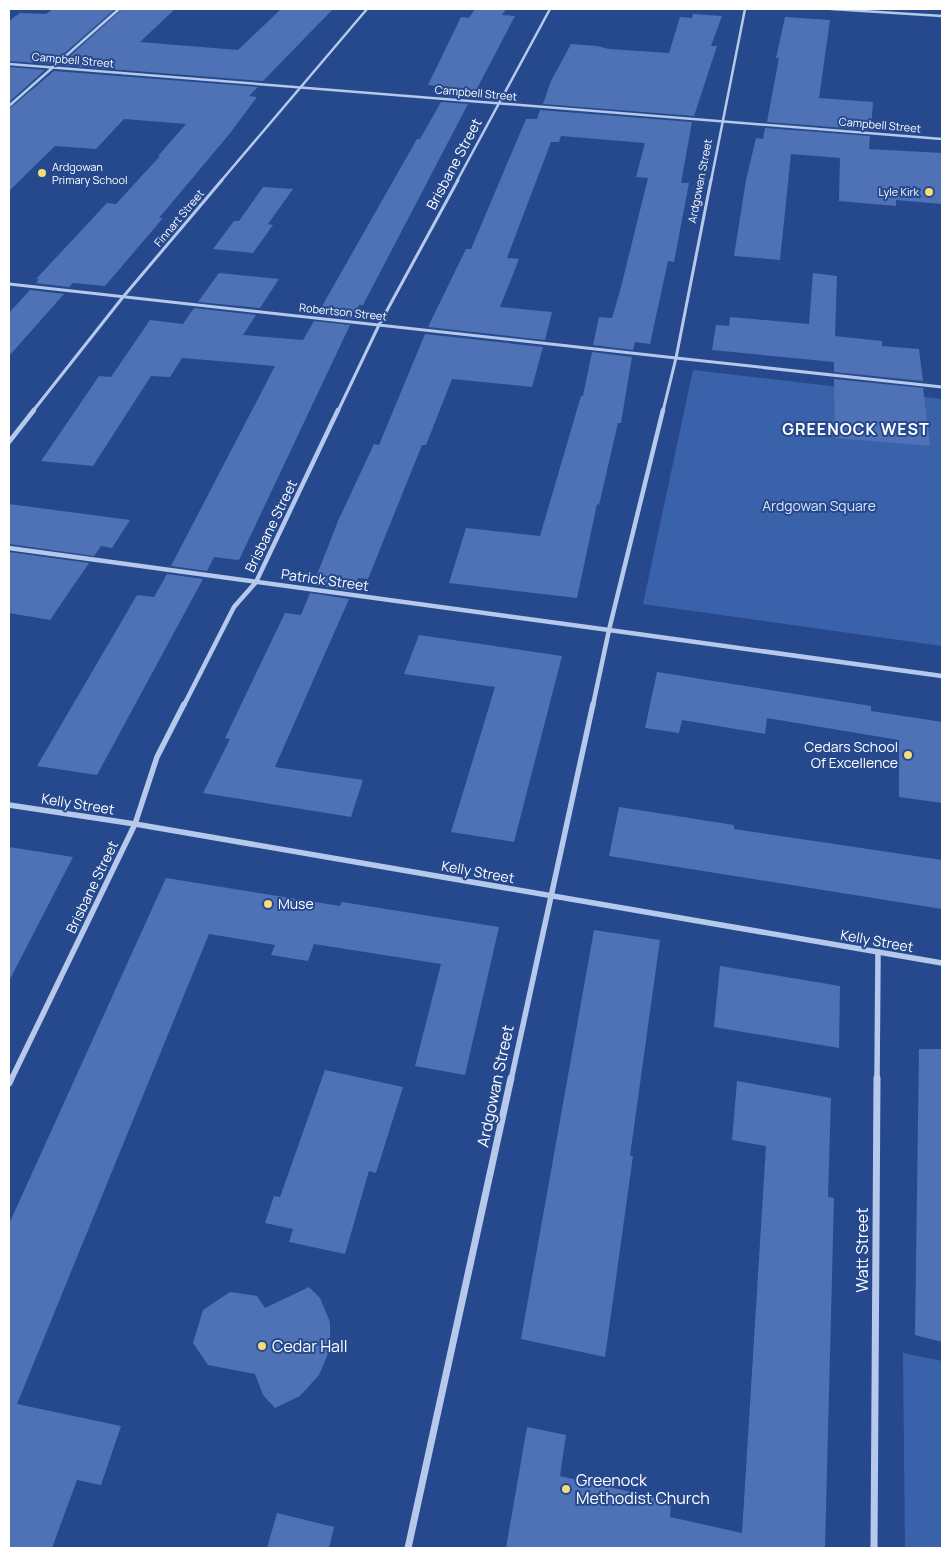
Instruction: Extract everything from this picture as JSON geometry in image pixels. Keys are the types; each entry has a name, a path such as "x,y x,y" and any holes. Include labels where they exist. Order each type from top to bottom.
{"street":[{"path":"9,106 119,9"},
{"name":"Finnart Street","path":"9,442 123,297 367,9"},
{"name":"Brisbane Street","path":"9,1083 135,824 158,757 234,608 256,582 379,325 550,9"},
{"name":"Ardgowan Street","path":"676,358 745,9"},
{"path":"831,9 942,16"},
{"name":"Campbell Street","path":"9,64 942,139"},
{"name":"Robertson Street","path":"9,284 676,358"},
{"path":"942,387 676,358 609,630 942,676"},
{"name":"Patrick Street","path":"9,548 609,630"},
{"name":"Ardgowan Street","path":"408,1548 609,630"},
{"name":"Kelly Street","path":"9,805 135,824 942,963"},
{"name":"Watt Street","path":"874,1548 878,952"}],"green space":[{"name":"Ardgowan Square","path":"693,370 942,399 942,646 643,604"},
{"path":"903,1353 942,1361 942,1548 905,1548"}],"building":[{"path":"53,9 115,9 52,64 9,61 9,21 20,13 46,14"},
{"path":"122,9 175,9 140,42 238,50 280,10 333,9 263,81 60,65"},
{"path":"475,9 506,9 502,15 515,16 472,98 445,96 451,87 428,85 461,17 469,18"},
{"path":"693,14 722,16 711,46 717,46 694,116 543,104 551,81 571,44 609,49 669,53 680,17 692,18"},
{"path":"785,17 830,20 819,98 873,102 871,130 767,122 779,58 776,58"},
{"path":"9,67 45,70 9,102"},
{"path":"54,71 258,87 249,96 257,97 231,132 159,218 163,218 105,286 73,283 69,287 36,283 39,279 36,279 107,203 116,204 160,156 158,156 186,124 124,119 96,149 55,146 9,191 9,109"},
{"path":"441,102 468,104 363,305 359,305 353,319 317,315 417,139 420,139"},
{"path":"540,110 692,122 681,183 689,183 674,262 668,261 650,344 635,342 633,350 593,345 599,317 612,318 620,291 648,178 636,177 645,143 561,136 559,142 551,142 507,258 519,259 500,307 552,312 545,340 428,327 466,249 471,249 526,119 537,119"},
{"path":"765,128 870,136 869,149 942,153 942,204 896,200 896,206 839,201 840,158 791,154 780,260 734,256 746,180 756,138 763,139"},
{"path":"263,187 293,189 268,224 273,225 253,253 213,249 234,221 239,221"},
{"path":"219,273 279,279 260,308 198,302"},
{"path":"813,273 837,276 835,336 882,341 882,346 919,349 923,381 834,372 834,362 712,350 716,325 729,326 730,317 809,324"},
{"path":"30,290 64,294 9,356 9,313"},
{"path":"194,308 256,315 243,335 303,340 314,321 350,325 239,560 214,557 207,571 171,566 275,366 182,358 170,377 151,376 93,466 41,461 99,376 111,377 150,320 183,324"},
{"path":"425,334 543,347 532,387 452,379 426,445 422,445 368,579 358,578 352,591 313,585 338,521 374,444 379,445"},
{"path":"592,352 632,357 621,423 618,423 599,505 597,504 577,598 449,583 466,528 540,536 581,396 583,396"},
{"path":"834,379 923,388 930,446 835,438"},
{"path":"9,504 130,520 112,548 101,546 94,556 9,544"},
{"path":"9,552 89,563 50,620 9,613"},
{"path":"167,574 203,579 97,775 37,766 137,595 154,597"},
{"path":"310,593 349,599 275,767 363,780 351,817 203,793 230,739 225,738 285,613 301,615"},
{"path":"419,635 562,656 514,842 451,832 495,687 404,674"},
{"path":"657,672 871,706 871,711 942,722 942,803 899,797 899,740 767,718 765,734 682,720 679,733 645,728"},
{"path":"619,807 734,825 734,829 942,860 942,909 609,856"},
{"path":"9,847 73,857 9,981"},
{"path":"166,878 340,906 342,902 499,927 465,1075 415,1066 441,964 314,944 308,961 271,955 275,945 209,934 17,1404 121,1426 101,1485 77,1480 52,1548 9,1548 9,1224"},
{"path":"594,930 660,940 605,1357 521,1339"},
{"path":"720,966 840,986 839,1048 714,1027"},
{"path":"919,1049 942,1049 942,1342 915,1335"},
{"path":"325,1070 403,1087 376,1173 369,1171 345,1254 289,1242 293,1229 265,1223 274,1196 280,1197"},
{"path":"737,1081 831,1098 828,1197 834,1198 825,1548 506,1548 527,1427 566,1435 560,1476 671,1501 670,1517 742,1533 766,1146 732,1140"},
{"name":"Cedar Hall","path":"309,1287 320,1298 330,1322 330,1349 319,1375 300,1396 275,1408 263,1395 255,1374 208,1365 193,1343 203,1310 230,1292 257,1296 265,1308"},
{"path":"277,1513 334,1527 329,1548 267,1548"}],"place":[{"name":"Ardgowan Primary School","path":"42,173"},
{"name":"Lyle Kirk","path":"929,192"},
{"name":"Cedars School Of Excellence","path":"908,755"},
{"name":"Muse","path":"268,904"},
{"name":"Cedar Hall","path":"262,1346"},
{"name":"Greenock Methodist Church","path":"566,1489"}],"district":[{"name":"GREENOCK WEST","path":"856,429"}]}
